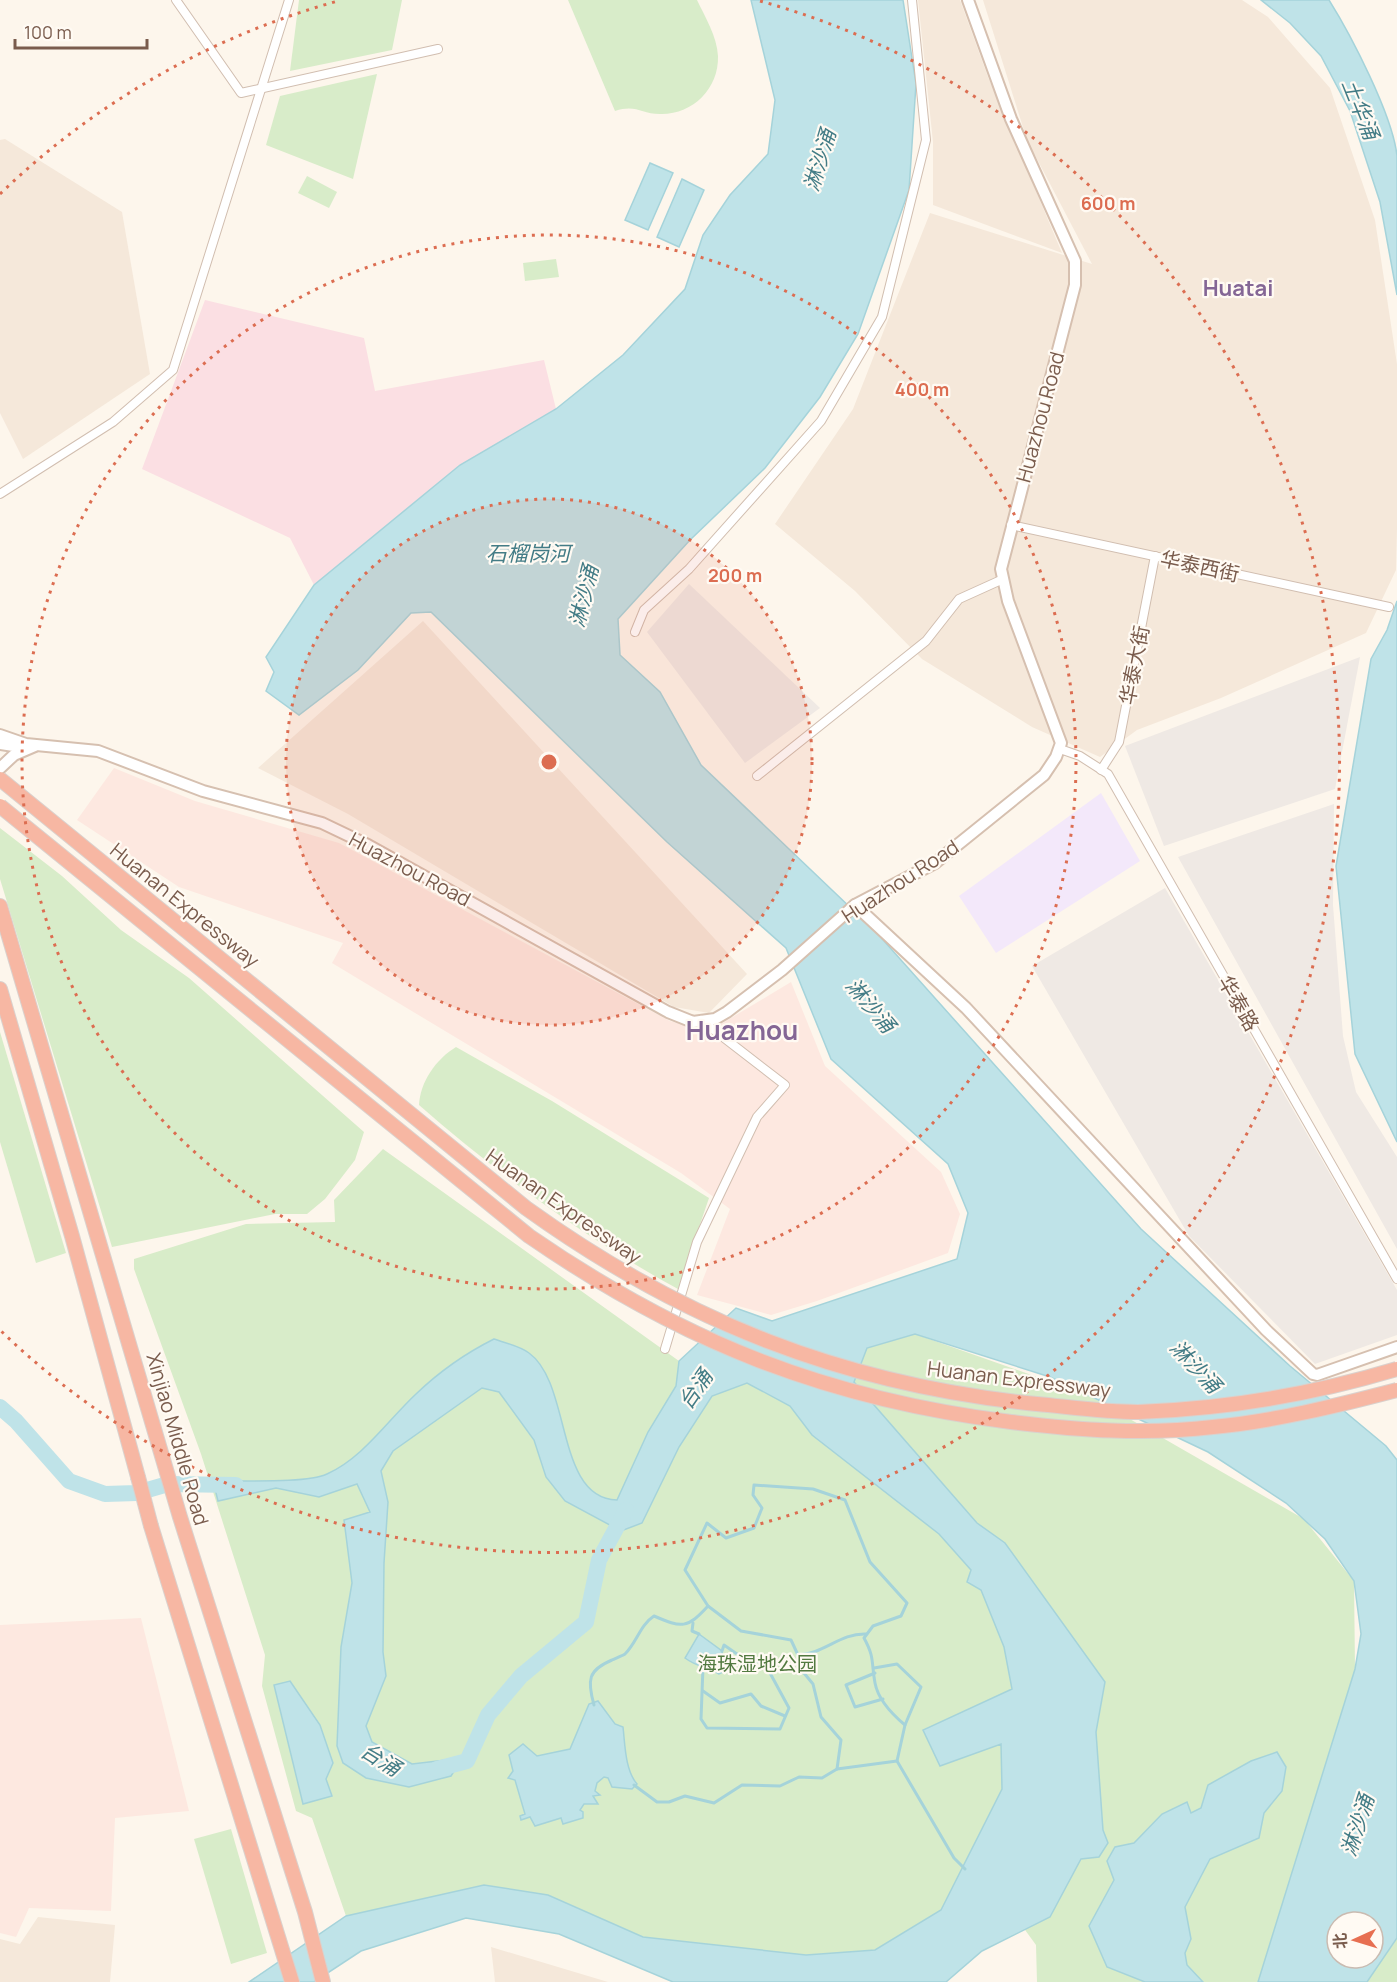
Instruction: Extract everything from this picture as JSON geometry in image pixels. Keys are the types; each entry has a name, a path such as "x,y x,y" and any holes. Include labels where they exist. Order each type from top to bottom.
{"highway":[{"name":"Huanan Expressway","path":"0,779 526,1208 600,1260 690,1309 728,1326 820,1360 919,1387 972,1397 1084,1409 1135,1412 1221,1405 1334,1385 1397,1369"},
{"name":"Huanan Expressway","path":"0,806 529,1236 623,1298 705,1340 802,1376 907,1406 1071,1429 1152,1431 1214,1427 1318,1410 1397,1390"},
{"name":"Xinjiao Middle Road","path":"0,906 165,1469 309,1929 323,1982"},
{"path":"0,989 72,1236 151,1526 292,1982"}],"main road":[{"name":"Huazhou Road","path":"44,745 98,751 203,791 322,823 368,845 668,1012 693,1022 715,1018 728,1012 782,970 855,905 935,863 1044,775 1060,748 1060,736 1001,580 1002,557 1075,285 1075,261 1011,118 968,0"},
{"path":"0,735 26,744 44,745"},
{"path":"0,744 10,747 44,745"},
{"path":"0,768 20,751 44,745"},
{"path":"855,905 966,1008 1266,1330 1313,1374 1317,1375 1397,1347"}],"street":[{"path":"176,0 241,93 438,49"},
{"path":"0,494 113,422 173,370 259,89 289,0"},
{"path":"635,632 644,610 689,569 821,421 882,317 926,140 912,0"},
{"name":"华泰西街","path":"1011,525 1389,607"},
{"name":"华泰大街","path":"1101,770 1119,742 1155,556"},
{"path":"757,776 926,641 959,598 1001,580"},
{"name":"华泰路","path":"1060,748 1108,774 1397,1279"},
{"path":"664,1349 697,1242 757,1118 785,1085 701,1020"}],"shaded area":[{"path":"918,0 960,0 988,77 1062,253 933,205 933,142"},
{"path":"983,0 1242,0 1268,17 1330,88 1375,220 1397,364 1397,528 1396,570 1366,633 1221,698 1137,730 1100,757 1032,727 922,659 855,591 775,524 853,409 930,213 1092,264 1027,140"},
{"path":"5,139 122,212 150,374 23,459 0,413 0,140"},
{"path":"205,300 364,338 375,391 544,360 556,409 457,468 314,585 290,538 142,469"},
{"path":"689,584 820,708 745,763 647,632"},
{"path":"423,621 747,974 709,1013 674,1007 348,814 258,768"},
{"path":"1360,657 1335,789 1164,846 1125,746"},
{"path":"114,768 195,801 339,843 670,1021 695,1028 721,1024 791,982 825,1066 941,1172 960,1214 948,1253 817,1301 771,1315 697,1295 730,1209 681,1173 332,963 343,943 179,887 77,820"},
{"path":"1101,793 1140,861 996,953 959,896"},
{"path":"1334,804 1333,905 1343,1036 1356,1092 1397,1157 1397,1249 1178,857"},
{"path":"1165,888 1397,1290 1397,1335 1315,1364 1189,1236 1032,966"},
{"path":"141,1618 189,1811 115,1818 111,1911 29,1908 16,1937 0,1933 0,1625"},
{"path":"38,1917 115,1925 110,1982 0,1982 0,1939 20,1944"},
{"path":"491,1947 608,1982 495,1982"}],"green space":[{"path":"299,0 402,0 392,50 290,71"},
{"path":"568,0 697,0 710,27 718,56 714,79 709,89 693,105 672,113 653,114 633,109 615,111"},
{"path":"377,74 353,179 266,145 280,96"},
{"path":"307,176 337,192 329,208 298,193"},
{"path":"556,259 559,277 525,281 523,263"},
{"path":"0,828 62,876 121,930 189,978 364,1132 355,1160 325,1199 307,1214 275,1214 112,1247 0,879"},
{"path":"0,1032 66,1253 36,1263 0,1142"},
{"path":"456,1047 552,1101 709,1198 678,1289 576,1227 512,1181 419,1105 422,1088 430,1072"},
{"name":"海珠湿地公园","path":"383,1149 679,1361 866,1348 915,1334 1088,1395 1304,1519 1354,1581 1355,1669 1258,1982 1037,1982 1036,1945 970,1854 941,1910 875,1950 806,1955 643,1937 548,1895 484,1885 346,1916 312,1818 296,1811 262,1686 265,1655 201,1454 134,1269 134,1259 246,1224 335,1222 334,1200"},
{"path":"231,1829 267,1953 231,1964 194,1839"},
{"path":"1397,1938 1397,1982 1367,1982 1375,1970 1385,1970 1385,1956"}],"water":[{"name":"石榴岗河","path":"751,0 903,0 916,84 909,190 858,334 820,397 765,468 690,540 618,619 620,655 660,692 701,765 876,932 1141,1229 1290,1366 1386,1446 1397,1460 1397,1938 1385,1956 1385,1910 1325,1910 1325,1970 1375,1970 1367,1982 1258,1982 1355,1669 1361,1634 1354,1581 1325,1539 1286,1503 1208,1452 1050,1377 915,1334 867,1348 854,1382 977,1523 1005,1543 1105,1682 1096,1732 1103,1830 1108,1843 1099,1857 1081,1859 1050,1917 982,1951 946,1982 673,1982 559,1934 466,1918 361,1951 314,1982 249,1982 346,1916 484,1885 548,1895 643,1937 806,1955 875,1950 941,1910 1002,1789 1001,1744 940,1766 923,1730 1012,1689 1004,1647 981,1590 967,1582 971,1570 939,1534 812,1435 790,1406 747,1383 712,1396 679,1447 642,1523 621,1531 565,1501 546,1477 534,1440 499,1392 482,1388 393,1451 381,1471 388,1502 384,1563 383,1652 386,1676 366,1726 372,1742 412,1764 446,1760 459,1763 451,1776 409,1787 366,1778 343,1763 337,1746 341,1647 352,1583 344,1520 370,1512 357,1484 319,1497 276,1488 218,1501 213,1481 288,1480 327,1474 364,1449 435,1377 494,1339 529,1353 543,1368 552,1389 573,1461 583,1481 597,1494 617,1500 648,1432 676,1386 679,1361 736,1308 772,1321 957,1259 968,1213 948,1164 831,1059 786,948 667,842 431,612 411,613 358,670 299,715 266,691 274,672 266,657 314,585 460,465 556,409 623,355 685,289 703,235 730,195 768,154 775,100"},
{"name":"土华涌","path":"1261,0 1329,0 1370,76 1388,120 1397,156 1397,295 1380,202 1350,111 1321,56 1290,23"},
{"path":"650,163 673,173 648,230 625,220"},
{"path":"682,179 704,190 679,247 657,237"},
{"path":"1397,601 1397,1142 1355,1054 1336,866 1371,659 1387,630"},
{"path":"699,1634 722,1651 725,1671 719,1674 685,1658"},
{"path":"290,1681 320,1725 333,1763 326,1779 332,1796 303,1804 274,1685"},
{"path":"598,1701 615,1724 623,1727 628,1764 637,1784 632,1789 612,1787 608,1778 604,1777 597,1783 595,1791 600,1795 593,1796 598,1804 584,1804 580,1810 583,1812 583,1818 563,1824 561,1818 535,1826 530,1817 521,1820 520,1816 525,1814 515,1780 508,1778 513,1771 509,1755 523,1744 537,1756 570,1749 589,1704"},
{"path":"1277,1752 1286,1767 1282,1791 1264,1813 1259,1838 1210,1859 1185,1907 1191,1939 1185,1953 1187,1965 1203,1982 1145,1982 1107,1967 1089,1926 1114,1880 1107,1861 1115,1847 1134,1843 1162,1814 1187,1802 1191,1813 1201,1808 1208,1785 1251,1761"}],"waterway":[{"name":"台涌","path":"0,1407 16,1421 69,1481 105,1494 137,1493 168,1484 236,1485"},
{"path":"837,1769 841,1740 821,1717 813,1684 799,1667 798,1655 791,1640 741,1631 708,1606 685,1570 707,1523 726,1538 754,1528 762,1508 753,1495 754,1485 813,1489 845,1500 870,1562 907,1603 901,1616 873,1626 864,1638 871,1655 879,1695 891,1712 905,1725 897,1761 954,1858 965,1869"},
{"name":"台涌","path":"437,1769 467,1761 488,1715 521,1676 586,1622 599,1560 626,1510"},
{"path":"594,1705 590,1689 594,1672 604,1664 625,1654 649,1620 654,1616 671,1623 684,1624 695,1619 708,1606"},
{"path":"693,1623 692,1631 699,1634"},
{"path":"798,1655 816,1651 848,1637 866,1634"},
{"path":"703,1667 701,1719 707,1728 780,1729 789,1708 764,1662 747,1661 724,1645 722,1651"},
{"path":"874,1668 897,1664 921,1687 905,1725"},
{"path":"875,1673 846,1685 855,1707 883,1699"},
{"path":"703,1691 720,1703 751,1694 761,1706 785,1716"},
{"path":"634,1785 657,1802 669,1802 685,1796 714,1803 742,1785 780,1786 799,1777 822,1778 837,1769 897,1761"}],"district":[{"name":"Huatai","path":"1238,288"},
{"name":"Huazhou","path":"742,1030"}],"water label":[{"name":"淋沙涌","path":"819,160"},
{"name":"淋沙涌","path":"583,596"},
{"name":"淋沙涌","path":"871,1005"},
{"name":"淋沙涌","path":"1196,1366"},
{"name":"淋沙涌","path":"1357,1825"}]}
